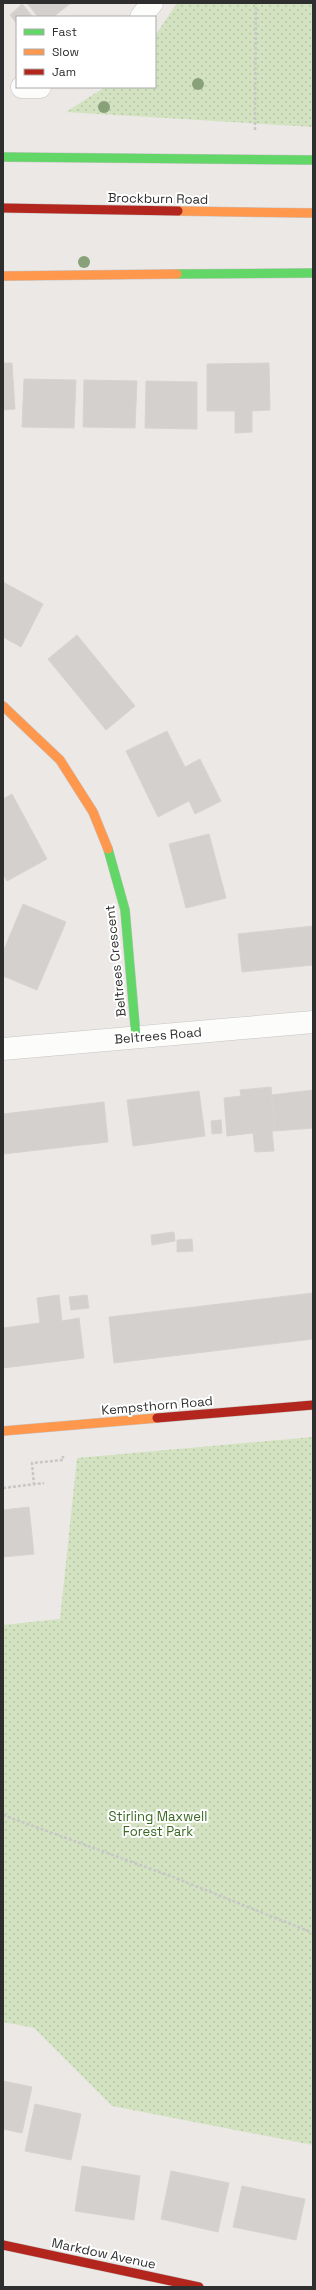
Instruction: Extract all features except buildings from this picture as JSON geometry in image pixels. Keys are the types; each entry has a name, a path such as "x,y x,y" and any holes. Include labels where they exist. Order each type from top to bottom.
{"street":[{"path":"142,16 152,3"},
{"path":"3,87 16,87"},
{"path":"3,158 313,160"},
{"name":"Brockburn Road","path":"3,208 313,213"},
{"path":"3,276 313,273"},
{"name":"Beltrees Crescent","path":"3,706 60,760 93,812 112,860 125,910 136,1036"},
{"name":"Beltrees Road","path":"3,1050 136,1036 313,1022"},
{"name":"Kempsthorn Road","path":"3,1431 313,1405"},
{"name":"Markdow Avenue","path":"3,2245 199,2287"}],"path":[{"path":"256,3 255,130 262,131"},
{"path":"3,1488 44,1483"},
{"path":"3,1815 173,1877 313,1933"}],"green space":[{"path":"177,3 313,3 313,127 66,112 103,88 156,88 156,34"},
{"name":"Stirling Maxwell Forest Park","path":"313,1437 313,2145 112,2106 34,2028 3,2022 3,1625 60,1619 77,1458"}],"traffic: fast":[{"path":"3,157 313,160"},
{"path":"177,274 313,273"},
{"path":"108,849 125,910 136,1037"}],"traffic: slow":[{"path":"178,211 313,213"},
{"path":"3,276 177,274"},
{"path":"3,706 60,760 93,812 108,849"},
{"path":"3,1431 157,1418"}],"traffic: jam":[{"path":"3,208 178,211"},
{"path":"157,1418 313,1405"},
{"path":"3,2245 199,2287"}]}
